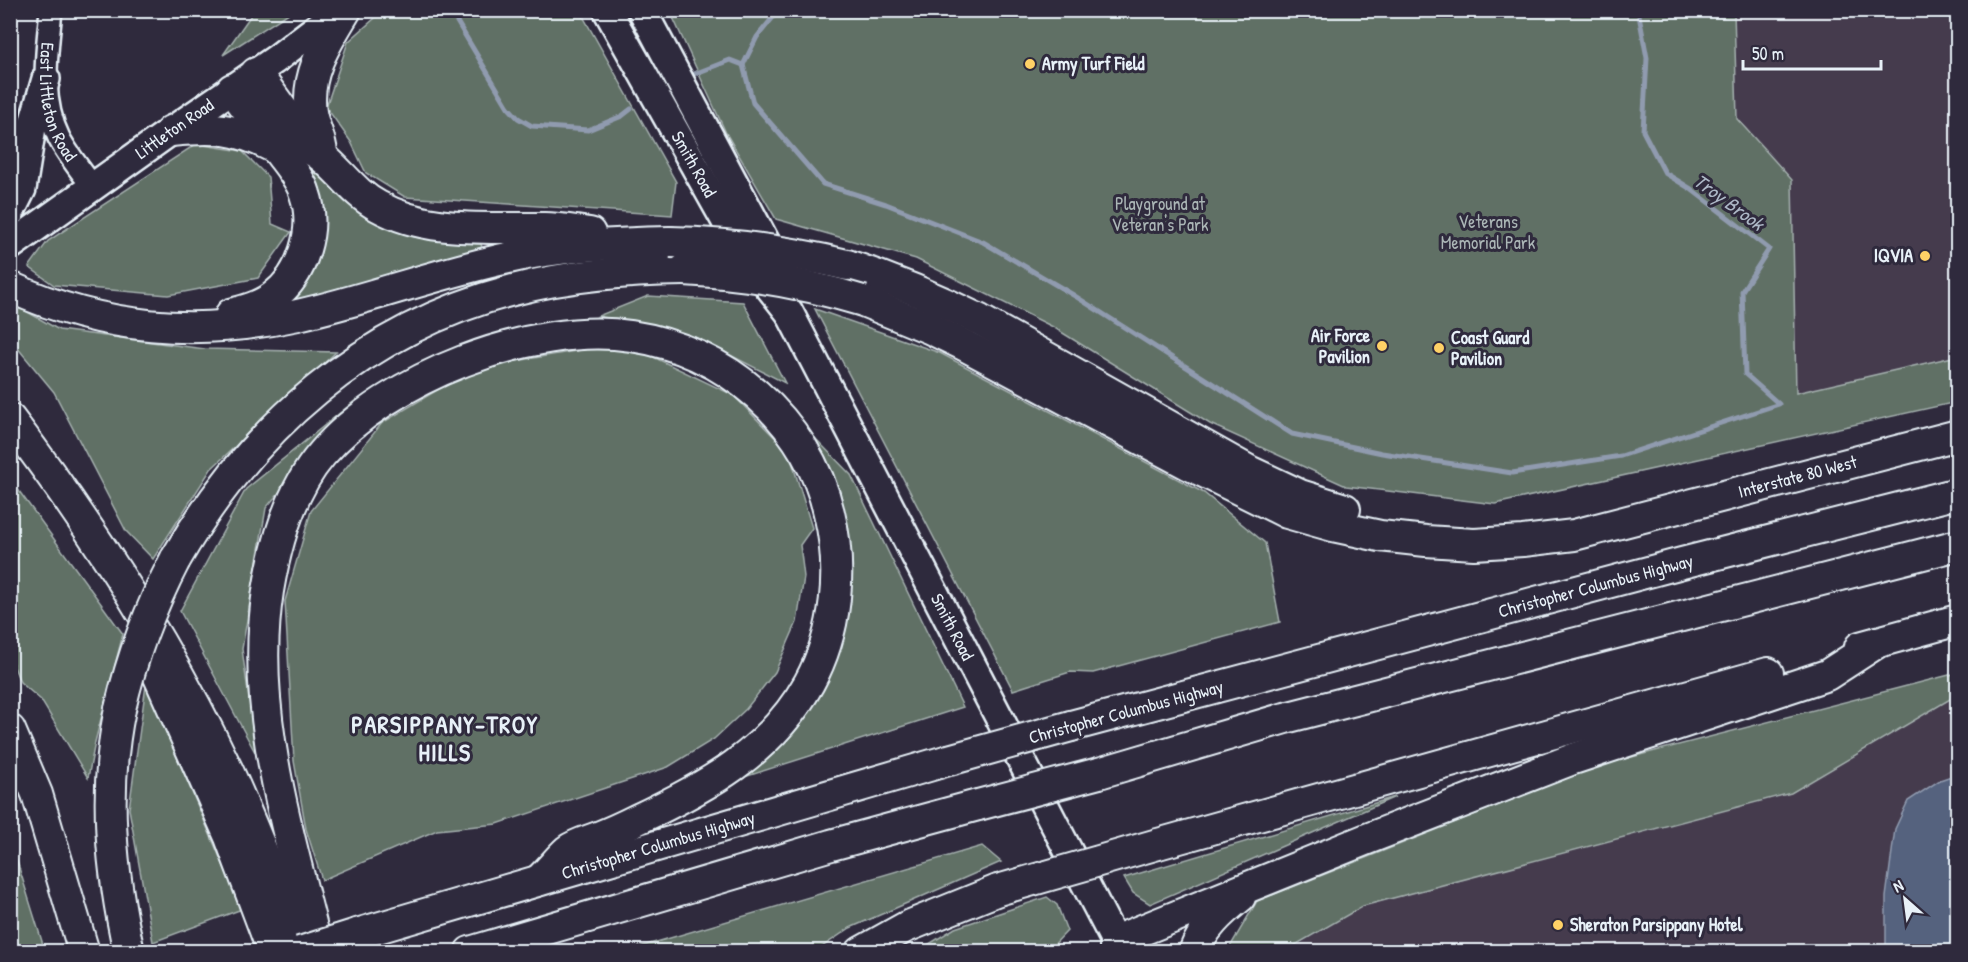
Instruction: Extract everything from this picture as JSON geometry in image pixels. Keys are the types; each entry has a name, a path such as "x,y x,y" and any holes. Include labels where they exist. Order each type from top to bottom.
{"highway":[{"path":"322,156 321,142 311,112 311,81 319,56 346,10"},
{"path":"115,322 154,322 229,314 253,308 273,297 290,281 300,263 307,242 309,222 305,194 294,173 276,148 244,81"},
{"path":"244,81 360,195 389,212 412,220 455,227 548,228 670,242 752,246 847,265 909,286 980,320 1251,472 1300,495 1346,509 1393,518 1472,524 1520,522 1568,515 1637,517"},
{"path":"171,131 206,127 226,129 248,135 276,148"},
{"path":"12,287 47,302 115,322 189,328 230,326 300,315 507,258 582,245 670,242"},
{"path":"127,940 113,856 109,792 114,735 135,650 146,620 175,560 213,500 256,445 312,393 388,341 448,312 512,290 580,276 684,270 750,275 787,281 863,301 964,345 1287,513 1380,536 1474,544 1523,541 1574,535 1637,517"},
{"path":"318,951 276,767 269,725 264,657 264,625 275,557 292,504 321,455 358,420 395,394 427,377 493,351 527,342 576,335 628,335 686,350 716,364 741,379 784,422 816,474 834,533 837,563 831,621 811,680 775,731 752,753 726,771 662,808 570,848 539,880"},
{"path":"10,419 42,461 133,597 183,684 227,770 301,951"},
{"name":"Interstate 80 West","path":"1637,517 1958,435"},
{"name":"Christopher Columbus Highway","path":"301,951 1071,726 1682,563 1958,493"},
{"path":"470,951 831,845 1099,773 1285,718 1958,545"},
{"path":"133,597 155,671 230,837 273,951"},
{"path":"861,951 906,927 998,890 1958,620"},
{"path":"1117,949 1263,881 1573,759 1827,675 1878,642"},
{"path":"10,730 37,794 83,947"},
{"path":"1194,951 1201,937 1221,912 1263,881"}],"main road":[{"name":"Littleton Road","path":"10,246 314,31 340,10"},
{"name":"Smith Road","path":"607,10 747,259 789,312"},
{"name":"Smith Road","path":"642,10 772,254 789,312 1117,949"},
{"path":"10,213 22,189 32,127 46,79"}],"street":[{"name":"East Littleton Road","path":"51,10 46,79 48,107 60,139 93,187"}],"shaded area":[{"path":"1719,11 1957,11 1957,356 1796,394 1792,180 1721,101"},
{"path":"1957,695 1957,951 1286,952 1363,906 1791,793"}],"green space":[{"path":"247,11 292,11 223,55 251,15"},
{"path":"383,11 580,11 676,182 672,215 405,197 366,173 351,142 326,107 348,42"},
{"name":"Veterans Memorial Park","path":"670,11 1734,11 1737,119 1792,180 1796,393 1957,356 1957,402 1495,504 1346,486 1210,424 1053,327 916,259 776,219 726,133"},
{"path":"266,99 326,180 362,212 383,225 408,235 481,244 482,247 446,260 289,302 318,244"},
{"path":"196,144 242,151 268,177 272,224 291,232 258,278 168,295 54,285 29,267 48,241"},
{"path":"648,296 743,302 785,383 695,337 598,316"},
{"path":"10,302 59,330 205,349 336,352 211,469 153,559 126,531 54,392 11,340"},
{"path":"815,309 940,353 1204,493 1265,543 1280,622 1093,673 1070,672 1013,690"},
{"path":"624,343 733,395 789,452 812,528 800,545 804,577 797,622 775,672 746,709 714,739 668,767 497,824 437,830 322,880 306,829 294,761 285,601 311,511 382,423 474,368"},
{"path":"357,399 266,508 242,649 257,756 180,611 246,489"},
{"path":"814,437 851,475 963,707 738,779 783,743 817,691 846,523"},
{"path":"11,480 123,634 88,778 41,700 20,682 11,659"},
{"path":"1957,673 1957,695 1791,793 1363,906 1285,951 1227,952 1257,901 1597,766"},
{"path":"146,685 242,909 153,942 129,809"},
{"path":"1395,797 1150,904 1133,893 1124,878"},
{"path":"11,842 45,951 11,951"},
{"path":"982,846 1001,862 850,928 816,951 626,951"},
{"path":"1047,897 1057,905 1067,931 1048,951 918,951 955,928"}],"water":[{"path":"1957,774 1957,951 1886,951 1886,897 1895,829 1908,801 1940,780"}],"waterway":[{"name":"Troy Brook","path":"450,10 508,107 518,118 532,126 588,130 622,116 631,109"},
{"name":"Troy Brook","path":"694,74 730,60 743,65 757,37 779,10"},
{"path":"743,65 753,103 823,184 886,204 983,242 1075,296 1292,434 1382,453 1512,473 1621,456 1779,404 1745,374 1742,291 1769,249 1691,189 1665,173 1643,131 1647,58 1638,10"}],"place":[{"name":"Army Turf Field","path":"1030,64"},
{"name":"IQVIA","path":"1925,256"},
{"name":"Air Force Pavilion","path":"1382,346"},
{"name":"Coast Guard Pavilion","path":"1439,348"},
{"name":"Sheraton Parsippany Hotel","path":"1558,925"}],"district":[{"name":"PARSIPPANY-TROY HILLS","path":"445,739"}],"park label":[{"name":"Playground at Veteran's Park","path":"1160,214"}]}
